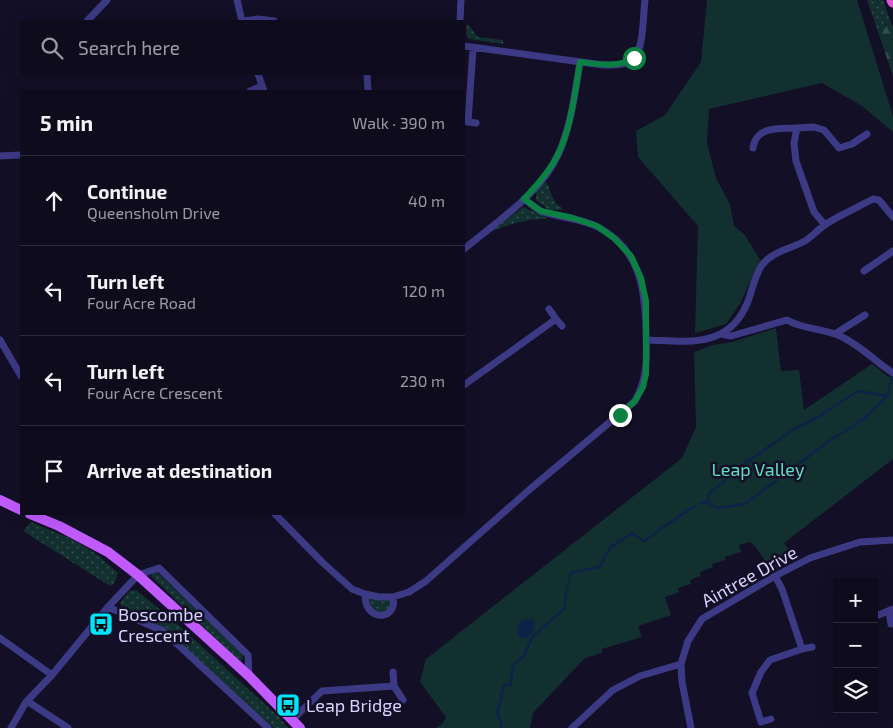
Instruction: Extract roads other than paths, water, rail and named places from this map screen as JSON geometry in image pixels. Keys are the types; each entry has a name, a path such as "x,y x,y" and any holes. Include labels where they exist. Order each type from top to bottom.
{"main road":[{"path":"0,500 20,509"},
{"path":"32,515 59,526 108,552 138,575 249,676 300,728"}],"street":[{"path":"88,20 107,0"},
{"path":"237,0 243,20"},
{"path":"460,20 461,0"},
{"path":"465,46 603,65 616,65 634,58 638,51 645,0"},
{"path":"250,20 266,20"},
{"path":"473,48 466,122 476,123"},
{"path":"465,248 524,199 544,177 558,156 571,115 580,62"},
{"path":"258,75 263,88"},
{"path":"367,75 368,90"},
{"path":"753,148 759,134 764,130 814,127 824,130 835,146 839,148 852,144 866,134"},
{"path":"797,128 794,143 796,162 814,212 825,225"},
{"path":"0,156 20,155"},
{"path":"277,515 322,562 352,589 379,597 393,597 409,592 426,581 529,490 635,401 643,387 646,374 646,301 641,278 631,256 614,238 597,226 573,218 541,211 524,199"},
{"path":"646,340 698,341 720,334 728,330 745,309 762,265 779,251 803,242 825,225 874,199 879,200 893,217"},
{"path":"864,271 893,251"},
{"path":"549,309 562,326"},
{"path":"835,334 865,315"},
{"path":"465,382 556,319"},
{"path":"720,334 731,336 787,320 795,324 824,330 844,338 892,372"},
{"path":"0,340 20,374"},
{"name":"Aintree Drive","path":"691,728 682,682 681,664 688,641 702,619 775,576 810,558 860,542 893,540"},
{"path":"11,728 27,701 52,675 108,607 138,575 159,568 248,655 249,676"},
{"path":"775,576 782,589 802,649"},
{"path":"365,594 366,606 371,613 379,616 387,614 392,610 393,597"},
{"path":"108,607 163,631 268,728"},
{"path":"878,615 891,610 891,624"},
{"path":"0,638 52,675"},
{"path":"771,719 761,722 754,704 752,693 758,678 770,660 812,647"},
{"path":"572,728 613,690 640,676 681,664"},
{"path":"393,672 394,686 403,700"},
{"path":"292,720 322,691 394,686"},
{"path":"27,701 68,728"}],"water":[{"path":"533,619 535,627 532,633 526,638 518,636 517,628 522,620"}],"waterway":[{"path":"701,503 707,502 717,508 745,504 829,441 864,419 887,396 893,375"},
{"path":"707,502 710,492 724,482 735,470 796,428 813,420 858,391 886,396"},
{"path":"501,728 502,725 497,713 504,686 511,684 513,665 524,656 532,637 564,609 571,573 599,567 611,547 632,533 644,541 696,506"}],"place":[{"name":"Boscombe Crescent","path":"101,624"},
{"name":"Leap Bridge","path":"288,705"}],"park label":[{"name":"Leap Valley","path":"758,469"}]}
